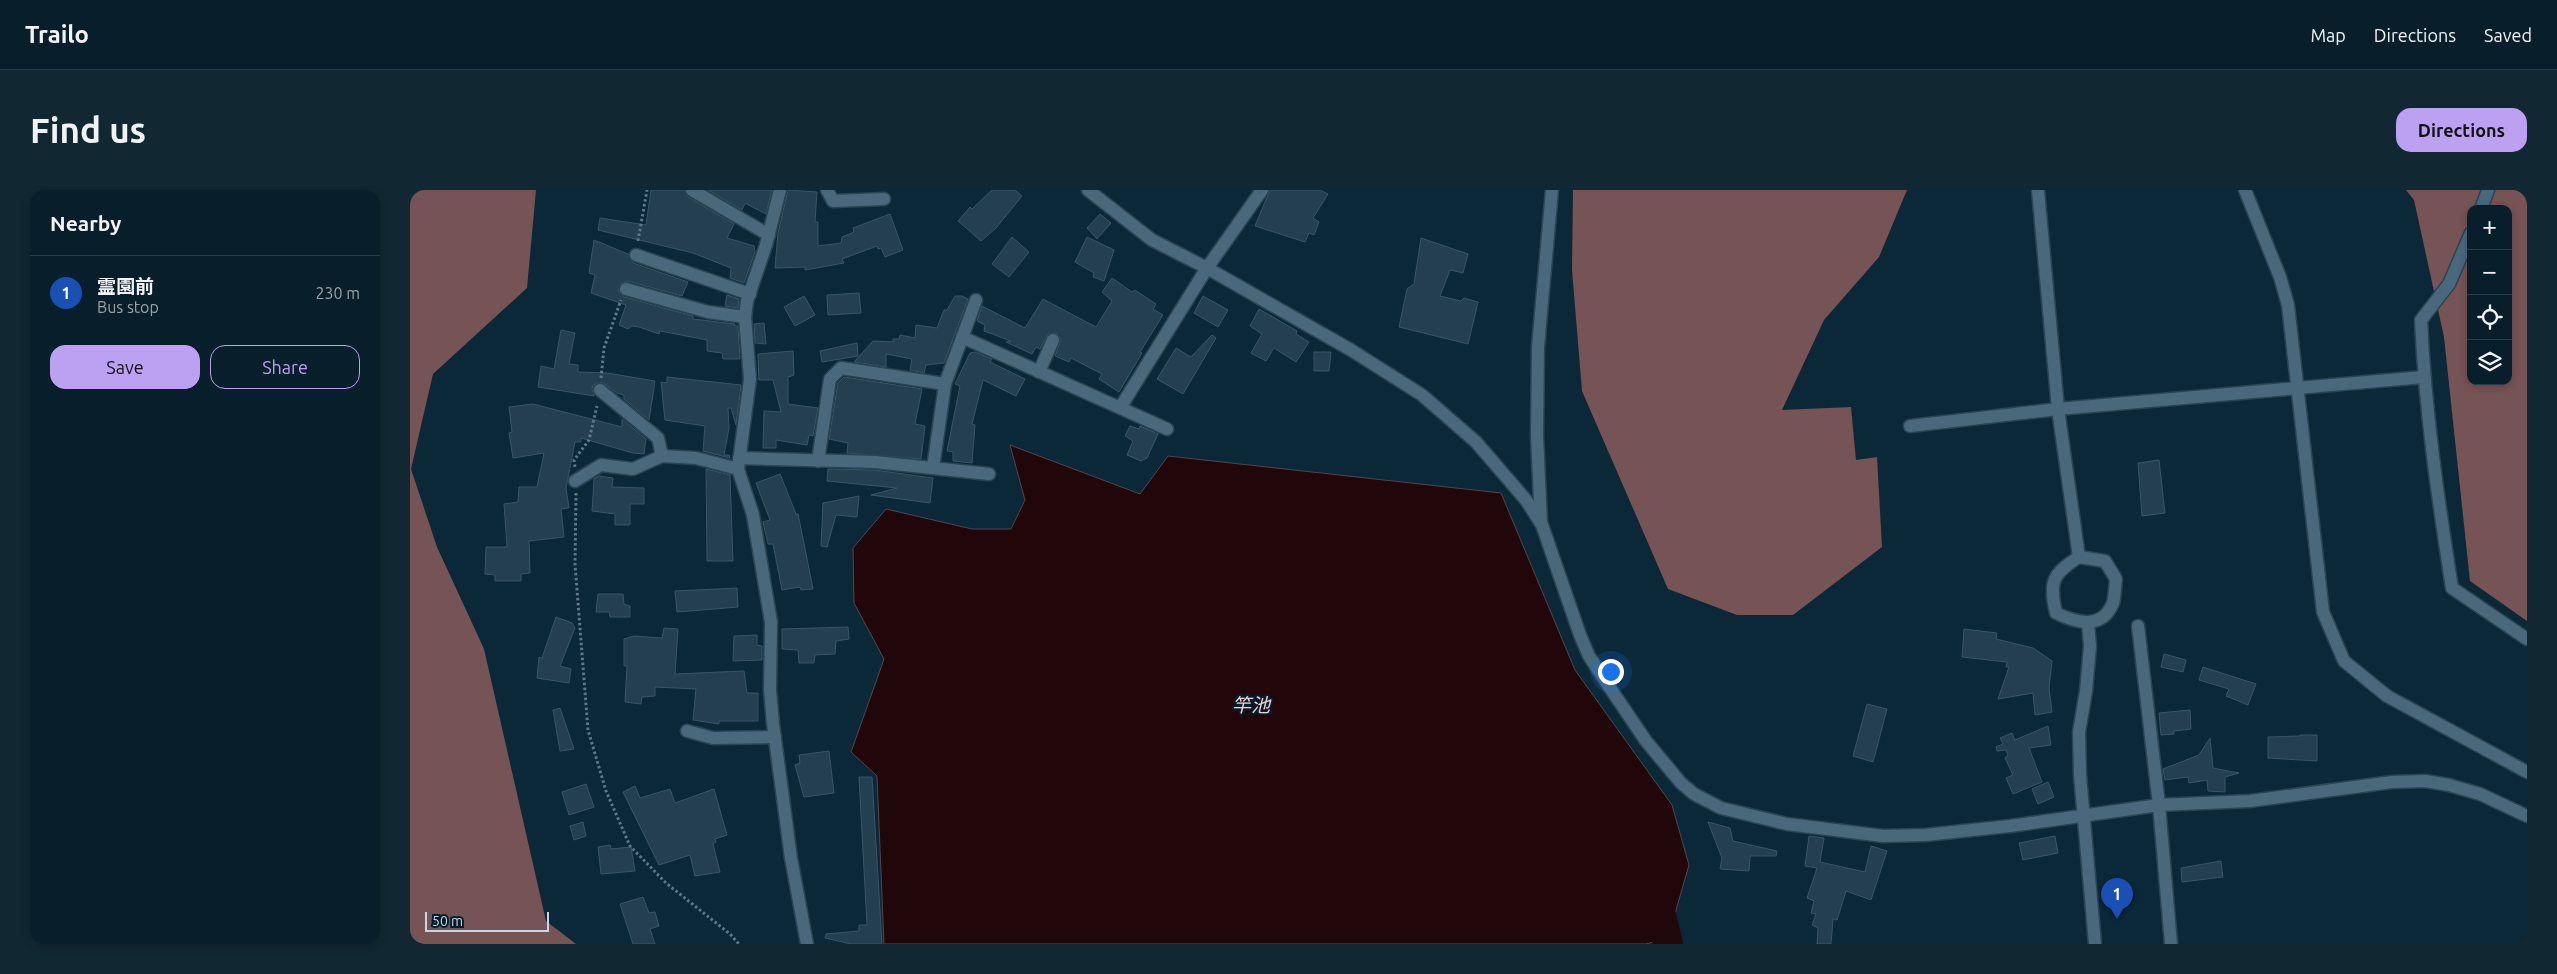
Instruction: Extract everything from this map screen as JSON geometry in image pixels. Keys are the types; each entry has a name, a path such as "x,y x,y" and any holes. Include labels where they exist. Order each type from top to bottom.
{"street":[{"path":"692,190 769,235"},
{"path":"780,190 745,317 750,379 738,464 753,515 772,622 770,690 775,737 791,858 807,944"},
{"path":"826,190 833,201 884,199"},
{"path":"1120,408 1207,268 1262,190"},
{"path":"1542,525 1538,436 1538,347 1552,190"},
{"path":"2038,190 2058,409 2079,557"},
{"path":"2245,190 2280,278 2288,305 2323,612 2344,661 2388,696 2527,772"},
{"path":"2482,205 2488,190"},
{"path":"1093,191 1152,240 1207,268 1352,350 1422,395 1476,442 1526,500 1542,525 1589,656 1646,741 1681,783 1694,794 1722,808 1788,824 1883,836 1925,835 2010,826 2083,814 2159,805 2250,801 2392,782 2425,781 2449,785 2480,794 2527,816"},
{"path":"2467,242 2449,284 2421,320 2424,377 2437,495 2452,588 2527,639"},
{"path":"636,255 750,294"},
{"path":"626,289 708,312 745,317"},
{"path":"933,468 945,384 976,300"},
{"path":"962,337 1167,429"},
{"path":"1039,372 1053,340"},
{"path":"818,461 830,379 841,368 945,384"},
{"path":"1910,426 2058,409 2424,377"},
{"path":"600,390 658,438 662,456"},
{"path":"575,481 601,465 633,469 662,456 696,458 738,464 818,461 875,462 989,474"},
{"path":"2079,557 2105,561 2116,579 2112,603 2103,616 2088,624 2071,621 2056,613 2052,597 2053,579 2061,568 2079,557"},
{"path":"2088,624 2090,646 2086,691 2079,732 2083,814 2095,944"},
{"path":"2138,626 2159,805 2171,944"},
{"path":"687,731 713,738 775,737"}],"path":[{"path":"636,255 647,190"},
{"path":"626,289 604,348 600,390 589,440 574,460 577,504 575,564 588,730 606,791 630,846 666,883 730,934 739,944"}],"shaded area":[{"path":"410,190 536,190 527,288 433,374 411,469 437,547 484,649 546,921 576,944 410,944"},
{"path":"1573,190 1907,190 1879,257 1824,320 1782,410 1851,407 1856,460 1877,457 1882,547 1793,615 1737,615 1668,589 1582,391 1572,270"},
{"path":"2406,190 2527,190 2527,621 2470,581 2444,337 2414,200"}],"water":[{"name":"竿池","path":"1010,445 1140,494 1168,456 1501,493 1575,670 1672,805 1689,865 1668,938 1646,944 884,944 877,776 851,752 884,659 854,603 853,548 886,509 972,529 1011,529 1025,500"}],"building":[{"path":"651,190 684,190 688,197 734,224 727,238 754,246 755,252 744,283 730,278 731,268 693,253 598,230 600,218 646,225"},
{"path":"708,190 772,190 766,214 745,203 742,210"},
{"path":"788,190 817,192 815,222 818,222 818,246 841,243 842,237 854,232 853,228 890,214 903,250 885,257 881,248 878,249 877,246 842,259 844,263 805,270 805,267 775,268 778,233"},
{"path":"992,190 1015,190 1022,196 996,228 981,241 958,221 970,207 972,209"},
{"path":"1270,190 1320,190 1328,194 1313,218 1319,222 1314,235 1309,233 1305,242 1255,226"},
{"path":"1100,214 1111,223 1097,239 1087,228"},
{"path":"1012,237 1029,252 1009,277 992,264"},
{"path":"1087,237 1114,250 1104,281 1093,277 1094,273 1075,262"},
{"path":"1421,238 1468,254 1463,273 1450,270 1440,296 1461,301 1464,298 1478,302 1468,344 1399,327 1407,289 1414,284"},
{"path":"594,240 628,254 633,263 688,282 682,296 628,281 621,283 618,291 624,297 693,316 693,319 735,324 734,326 738,326 740,359 723,359 722,353 707,351 707,340 660,331 659,334 632,326 628,329 619,325 626,305 591,293 595,275 589,273"},
{"path":"1112,278 1132,292 1135,290 1156,304 1153,309 1163,315 1140,352 1142,353 1119,392 1099,379 1102,374 1071,358 1069,362 1055,356 1061,340 1057,333 1048,334 1040,349 1036,347 1032,354 1006,342 1011,341 984,331 985,325 977,321 982,306 1025,328 1043,299 1096,327 1112,301 1102,292"},
{"path":"859,293 861,313 828,315 827,295"},
{"path":"727,295 739,299 738,308 725,306"},
{"path":"804,296 815,315 795,326 784,307"},
{"path":"955,296 962,296 968,299 944,363 926,365 924,373 910,370 912,359 886,354 886,367 854,362 873,341 893,342 893,339 899,339 900,335 915,338 916,325 937,328 944,310 947,310"},
{"path":"1203,296 1228,310 1218,327 1194,313"},
{"path":"1259,309 1297,331 1296,334 1309,342 1296,362 1274,348 1266,361 1251,353 1262,334 1250,326"},
{"path":"764,323 766,344 755,343 754,324"},
{"path":"561,330 575,333 569,364 578,365 578,372 607,373 655,381 649,420 624,399 624,395 617,393 602,382 593,385 594,396 538,387 541,366 554,369"},
{"path":"1212,335 1216,338 1183,394 1157,379 1176,348 1191,357"},
{"path":"857,343 858,356 822,362 820,351"},
{"path":"793,351 794,375 788,377 788,404 818,408 813,436 809,435 807,445 776,440 776,448 763,448 764,411 781,412 773,380 759,380 758,354"},
{"path":"975,352 992,359 990,362 1025,379 1016,396 983,380 972,424 975,425 972,463 953,461 953,452 947,451 960,386 955,384 970,353"},
{"path":"1314,352 1331,352 1329,371 1314,371"},
{"path":"667,377 741,385 736,425 731,408 728,408 729,428 724,455 729,455 730,458 703,451 705,426 665,420 661,382 667,383"},
{"path":"844,377 922,389 915,424 925,426 921,459 847,453 848,443 829,439 838,383"},
{"path":"533,404 622,427 622,419 646,439 644,454 633,453 581,438 581,442 575,442 566,488 569,508 561,509 564,537 529,541 530,573 521,574 521,581 495,581 495,575 485,574 486,547 507,547 504,504 518,502 519,487 537,487 544,453 513,458 509,433 512,432 509,407"},
{"path":"1130,426 1139,429 1140,426 1158,434 1147,458 1141,461 1127,455 1133,441 1125,436"},
{"path":"2159,460 2165,513 2142,516 2138,463"},
{"path":"706,469 730,475 733,561 707,561"},
{"path":"828,469 874,470 933,478 930,503 871,495 897,488 827,481"},
{"path":"780,474 796,514 798,514 813,589 801,590 800,587 782,590 773,544 768,544 763,522 770,520 756,483"},
{"path":"599,476 613,478 612,487 644,488 644,504 630,504 630,525 615,525 615,514 592,511 594,479"},
{"path":"859,496 857,517 836,515 827,547 821,546 823,503"},
{"path":"737,588 738,607 677,612 675,591"},
{"path":"598,594 623,594 624,604 630,606 630,617 610,617 609,612 596,612"},
{"path":"556,617 572,623 575,628 560,666 571,669 569,683 537,678 539,657 542,658"},
{"path":"848,627 849,639 836,641 835,654 815,655 814,663 799,663 798,650 782,649 782,629"},
{"path":"664,628 678,629 675,674 744,671 747,693 758,693 758,721 719,721 719,724 693,720 696,689 655,687 655,696 642,697 641,704 625,702 627,666 624,666 624,639 634,636 662,638"},
{"path":"1964,629 1997,633 1996,639 2033,648 2052,661 2049,688 2052,712 2035,715 2033,693 1998,699 2009,667 2006,667 2007,662 1962,657"},
{"path":"757,635 757,645 762,646 762,660 733,661 734,636"},
{"path":"2164,654 2186,660 2183,672 2161,667"},
{"path":"2203,667 2256,684 2248,705 2226,696 2229,689 2199,680"},
{"path":"1867,704 1887,709 1873,762 1853,756"},
{"path":"560,708 574,749 560,751 553,710"},
{"path":"2190,710 2191,729 2174,731 2174,734 2161,735 2159,713"},
{"path":"2048,726 2051,745 2029,748 2042,782 2013,794 2006,778 2013,775 2005,758 2008,755 2006,750 1997,751 1996,747 2003,744 2000,738 2012,733 2015,740"},
{"path":"2317,735 2317,761 2268,758 2268,737"},
{"path":"2210,738 2213,768 2239,773 2225,777 2225,792 2208,791 2207,780 2189,783 2188,777 2165,780 2163,769 2199,755"},
{"path":"829,751 834,793 804,797 795,765 800,763 799,755"},
{"path":"859,777 872,777 882,944 851,944 825,938 826,934 859,931 859,925 867,925"},
{"path":"2048,782 2054,797 2038,804 2032,789"},
{"path":"586,784 594,807 569,815 562,792"},
{"path":"635,786 640,798 670,789 675,803 714,789 727,835 715,839 716,842 713,844 720,872 695,876 690,855 659,865 623,792"},
{"path":"583,822 586,836 574,840 570,826"},
{"path":"1708,822 1730,828 1733,841 1777,851 1776,856 1750,856 1749,871 1720,869 1722,858"},
{"path":"1809,836 1824,838 1820,862 1865,872 1871,846 1887,851 1871,900 1846,891 1837,920 1833,919 1831,944 1817,944 1818,928 1812,925 1816,914 1811,913 1814,901 1807,898 1817,868 1805,866"},
{"path":"2055,836 2058,853 2023,860 2019,843"},
{"path":"610,845 611,849 631,847 635,871 601,874 598,847"},
{"path":"2221,861 2223,877 2182,882 2181,868"},
{"path":"643,897 649,913 655,912 659,926 650,929 655,944 633,944 620,904"}],"waterway":[{"path":"1658,903 1668,944"}],"place":[{"name":"霊園前","path":"2117,919"}]}
